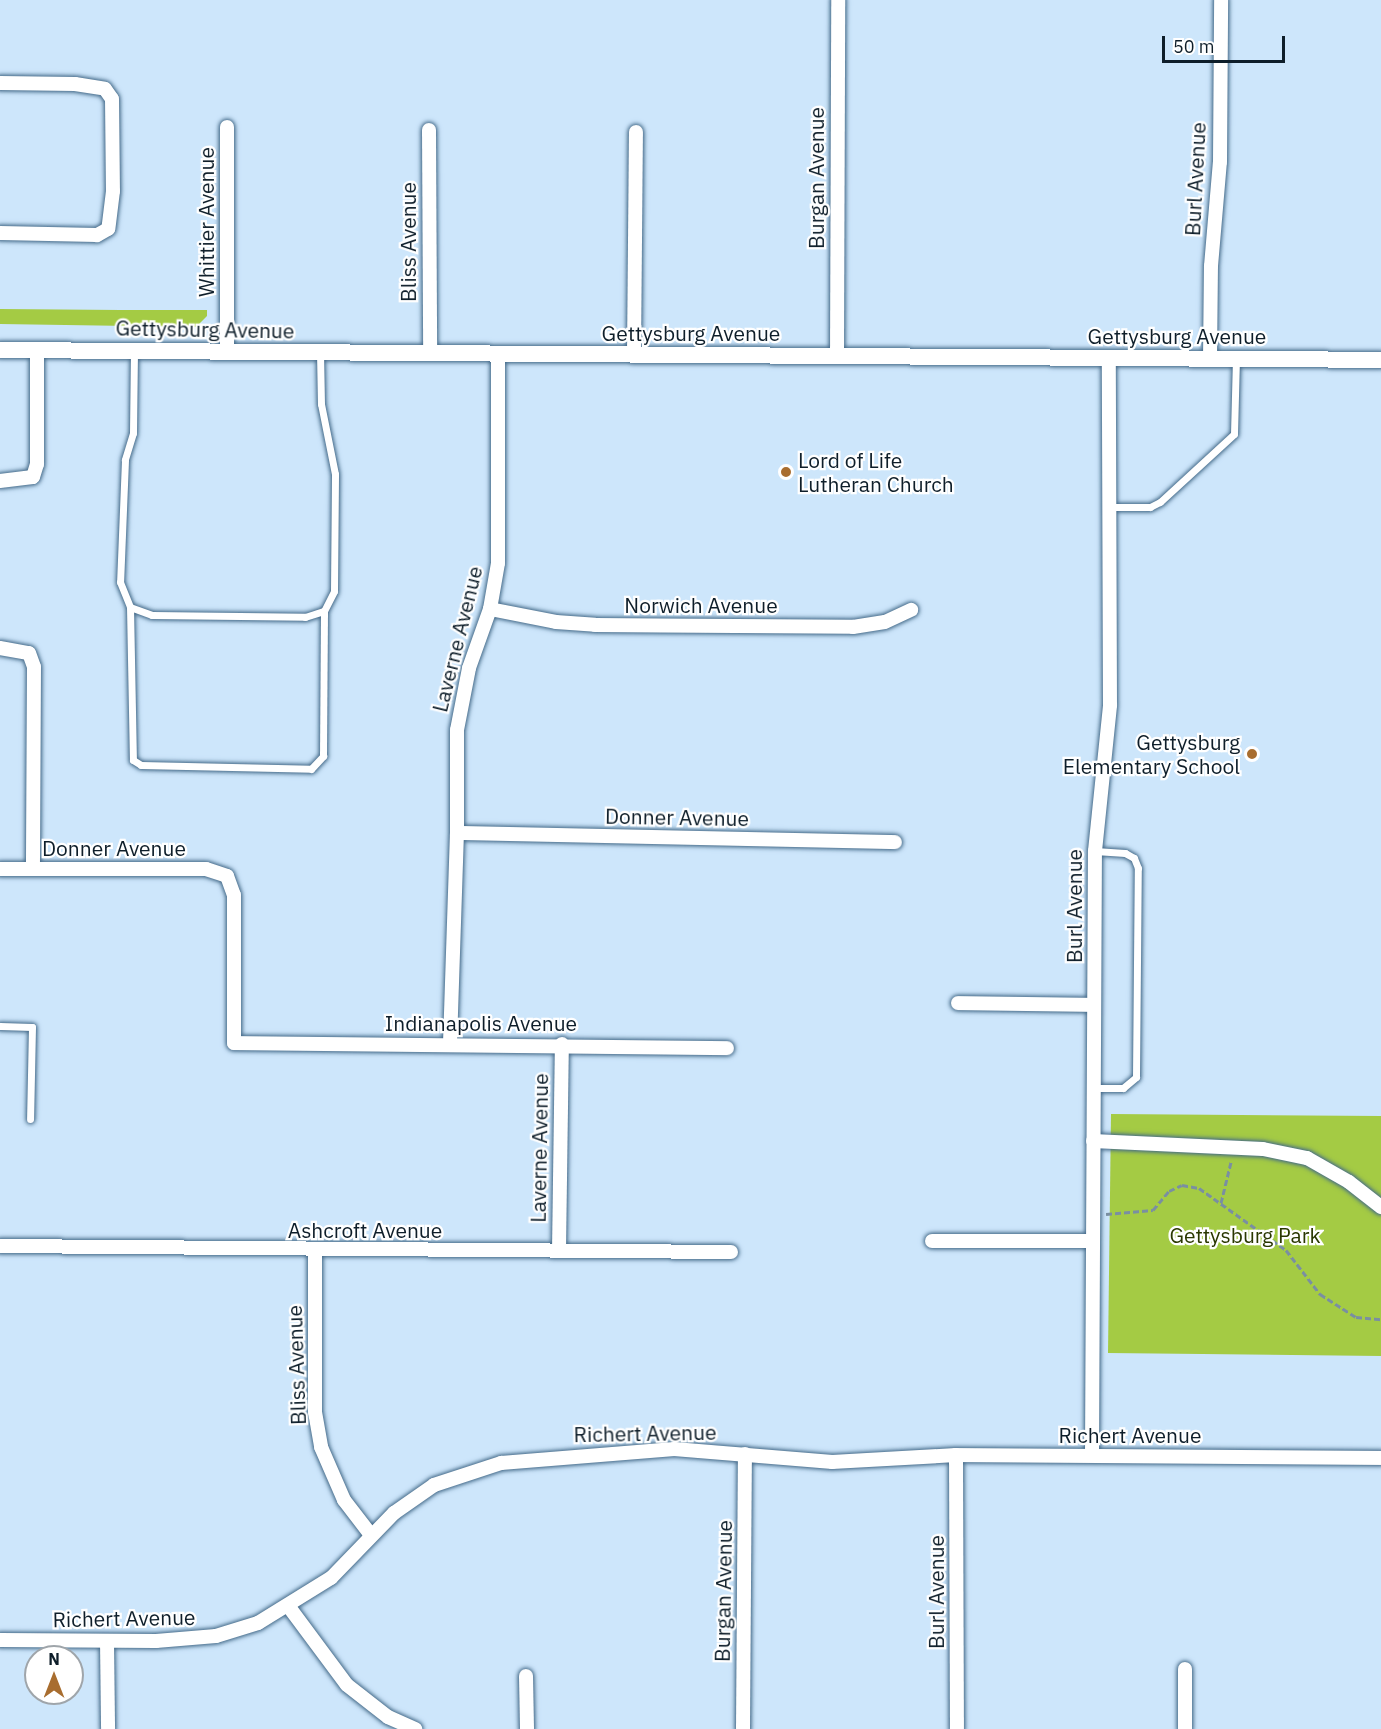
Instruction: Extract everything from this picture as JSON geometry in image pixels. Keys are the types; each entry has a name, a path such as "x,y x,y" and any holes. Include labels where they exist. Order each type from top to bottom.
{"street":[{"name":"Burgan Avenue","path":"837,0 837,356"},
{"name":"Burl Avenue","path":"1210,359 1211,266 1220,162 1221,0"},
{"path":"0,83 75,84 105,89 112,99 113,191 108,230 98,235 0,233"},
{"name":"Whittier Avenue","path":"226,353 227,127"},
{"name":"Bliss Avenue","path":"429,130 430,353"},
{"path":"634,355 636,132"},
{"name":"Gettysburg Avenue","path":"0,350 1381,360"},
{"path":"0,481 33,477 37,464 37,350"},
{"name":"Laverne Avenue","path":"450,1043 458,833 458,719 469,668 490,609 498,563 498,354"},
{"name":"Burl Avenue","path":"1092,1455 1095,851 1110,705 1109,358"},
{"name":"Norwich Avenue","path":"490,609 555,622 595,625 853,627 885,622 911,610"},
{"path":"0,648 29,654 34,667 33,869"},
{"name":"Donner Avenue","path":"458,833 895,842"},
{"name":"Donner Avenue","path":"0,869 206,869 227,876 234,896 234,1042"},
{"path":"958,1003 1094,1005"},
{"name":"Indianapolis Avenue","path":"234,1042 562,1044 727,1048"},
{"name":"Laverne Avenue","path":"559,1251 562,1044"},
{"path":"1093,1141 1263,1149 1307,1158 1349,1182 1381,1207"},
{"path":"932,1240 1092,1241"},
{"name":"Ashcroft Avenue","path":"0,1246 315,1251 731,1252"},
{"name":"Bliss Avenue","path":"315,1251 315,1413 321,1447 344,1500 371,1535"},
{"name":"Richert Avenue","path":"0,1640 106,1641 216,1636 258,1623 289,1607 331,1578 394,1513 434,1485 501,1462 625,1450 746,1454 832,1462 956,1455 1381,1458"},
{"name":"Burgan Avenue","path":"742,1729 746,1454"},
{"name":"Burl Avenue","path":"956,1455 957,1729"},
{"path":"289,1607 348,1685 387,1717 415,1729"},
{"path":"106,1641 108,1729"},
{"path":"1185,1669 1185,1729"},
{"path":"526,1676 527,1729"}],"lane":[{"path":"134,351 133,433 124,460 120,582 130,607 133,760 141,765 311,769 323,756 324,611 334,591 335,474 321,404 320,353"},
{"path":"1109,507 1150,507 1160,502 1234,434 1236,359"},
{"path":"130,607 152,615 305,617 324,611"},
{"path":"1094,1088 1123,1089 1136,1077 1138,880 1134,858 1125,853 1095,851"},
{"path":"0,1026 32,1027 30,1119"}],"path":[{"path":"1221,1203 1230,1180 1233,1148"},
{"path":"1092,1214 1153,1210 1169,1191 1182,1185 1199,1188 1286,1250 1320,1294 1356,1317 1381,1319"}],"green space":[{"path":"0,309 207,310 207,316 196,327 0,324"},
{"name":"Gettysburg Park","path":"1111,1114 1381,1116 1381,1356 1108,1353"}],"place":[{"name":"Lord of Life Lutheran Church","path":"786,472"},
{"name":"Gettysburg Elementary School","path":"1252,754"}]}
